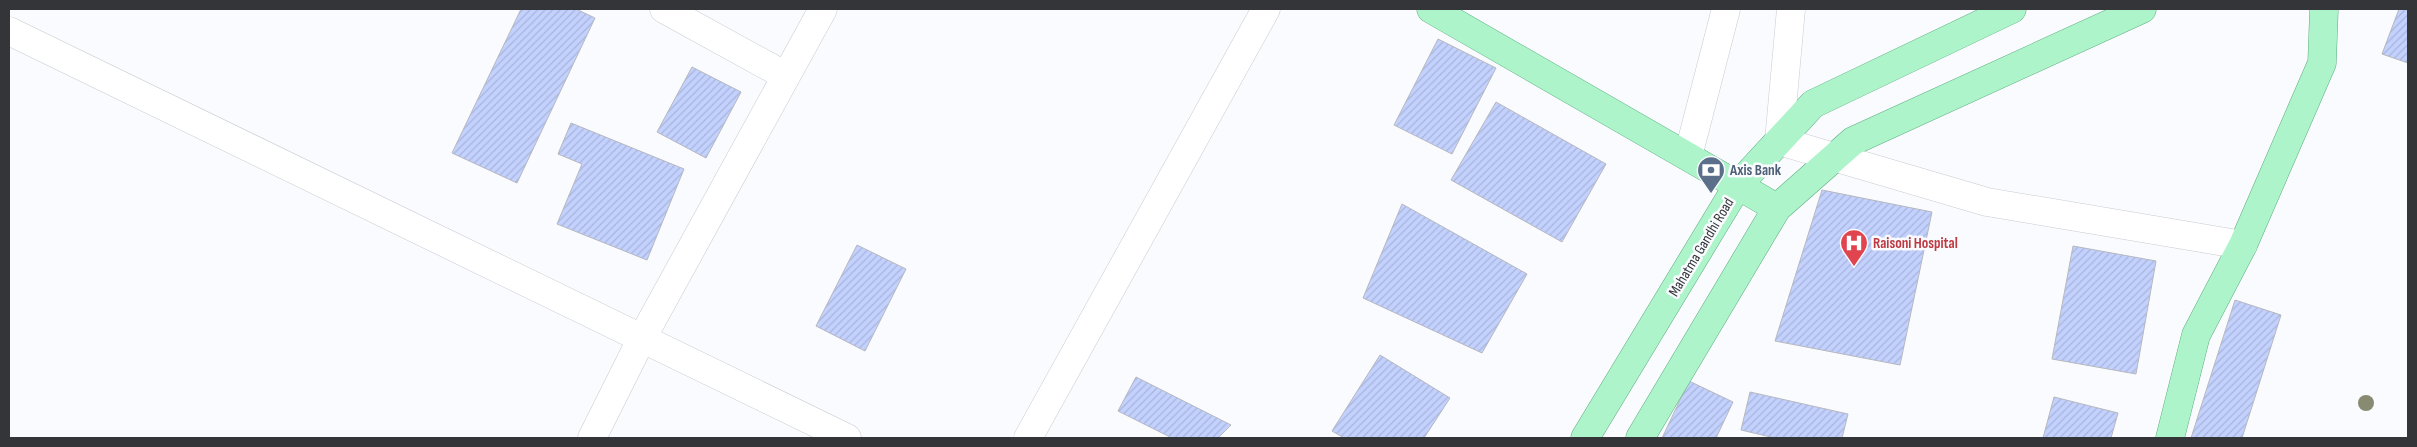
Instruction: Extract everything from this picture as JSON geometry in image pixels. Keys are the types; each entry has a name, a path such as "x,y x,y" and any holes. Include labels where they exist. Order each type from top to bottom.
{"main road":[{"path":"1432,9 1777,208"},
{"name":"Mahatma Gandhi Road","path":"1585,438 1738,185 1813,104 2012,9"},
{"path":"1640,438 1777,208 1853,141 2142,9"},
{"path":"2170,438 2196,336 2243,245 2322,63 2324,9"}],"street":[{"path":"664,9 786,76"},
{"path":"592,438 642,340 822,9"},
{"path":"1028,438 1266,9"},
{"path":"1688,156 1726,9"},
{"path":"1791,9 1779,141 1987,202 2243,245"},
{"path":"9,31 847,438"}],"building":[{"path":"521,9 576,9 595,18 517,183 452,153"},
{"path":"2399,9 2408,9 2408,63 2382,54"},
{"path":"1438,39 1496,68 1452,154 1394,125"},
{"path":"692,67 741,92 706,158 657,132"},
{"path":"1496,102 1606,164 1562,242 1451,180"},
{"path":"571,123 684,169 647,260 557,224 582,164 558,154"},
{"path":"1822,190 1932,212 1900,365 1775,341"},
{"path":"1402,204 1527,274 1482,353 1363,298"},
{"path":"857,245 906,269 865,351 816,326"},
{"path":"2073,246 2156,261 2136,374 2052,359"},
{"path":"2235,300 2281,315 2242,438 2191,438"},
{"path":"1380,355 1450,398 1424,438 1344,438 1332,431"},
{"path":"1136,377 1231,425 1218,438 1172,438 1118,411"},
{"path":"1689,381 1733,402 1716,438 1662,438"},
{"path":"1750,392 1848,414 1842,438 1775,438 1741,430"},
{"path":"2054,397 2118,413 2111,438 2043,438"}],"place":[{"name":"Axis Bank","path":"1711,194"},
{"name":"Raisoni Hospital","path":"1854,267"}]}
